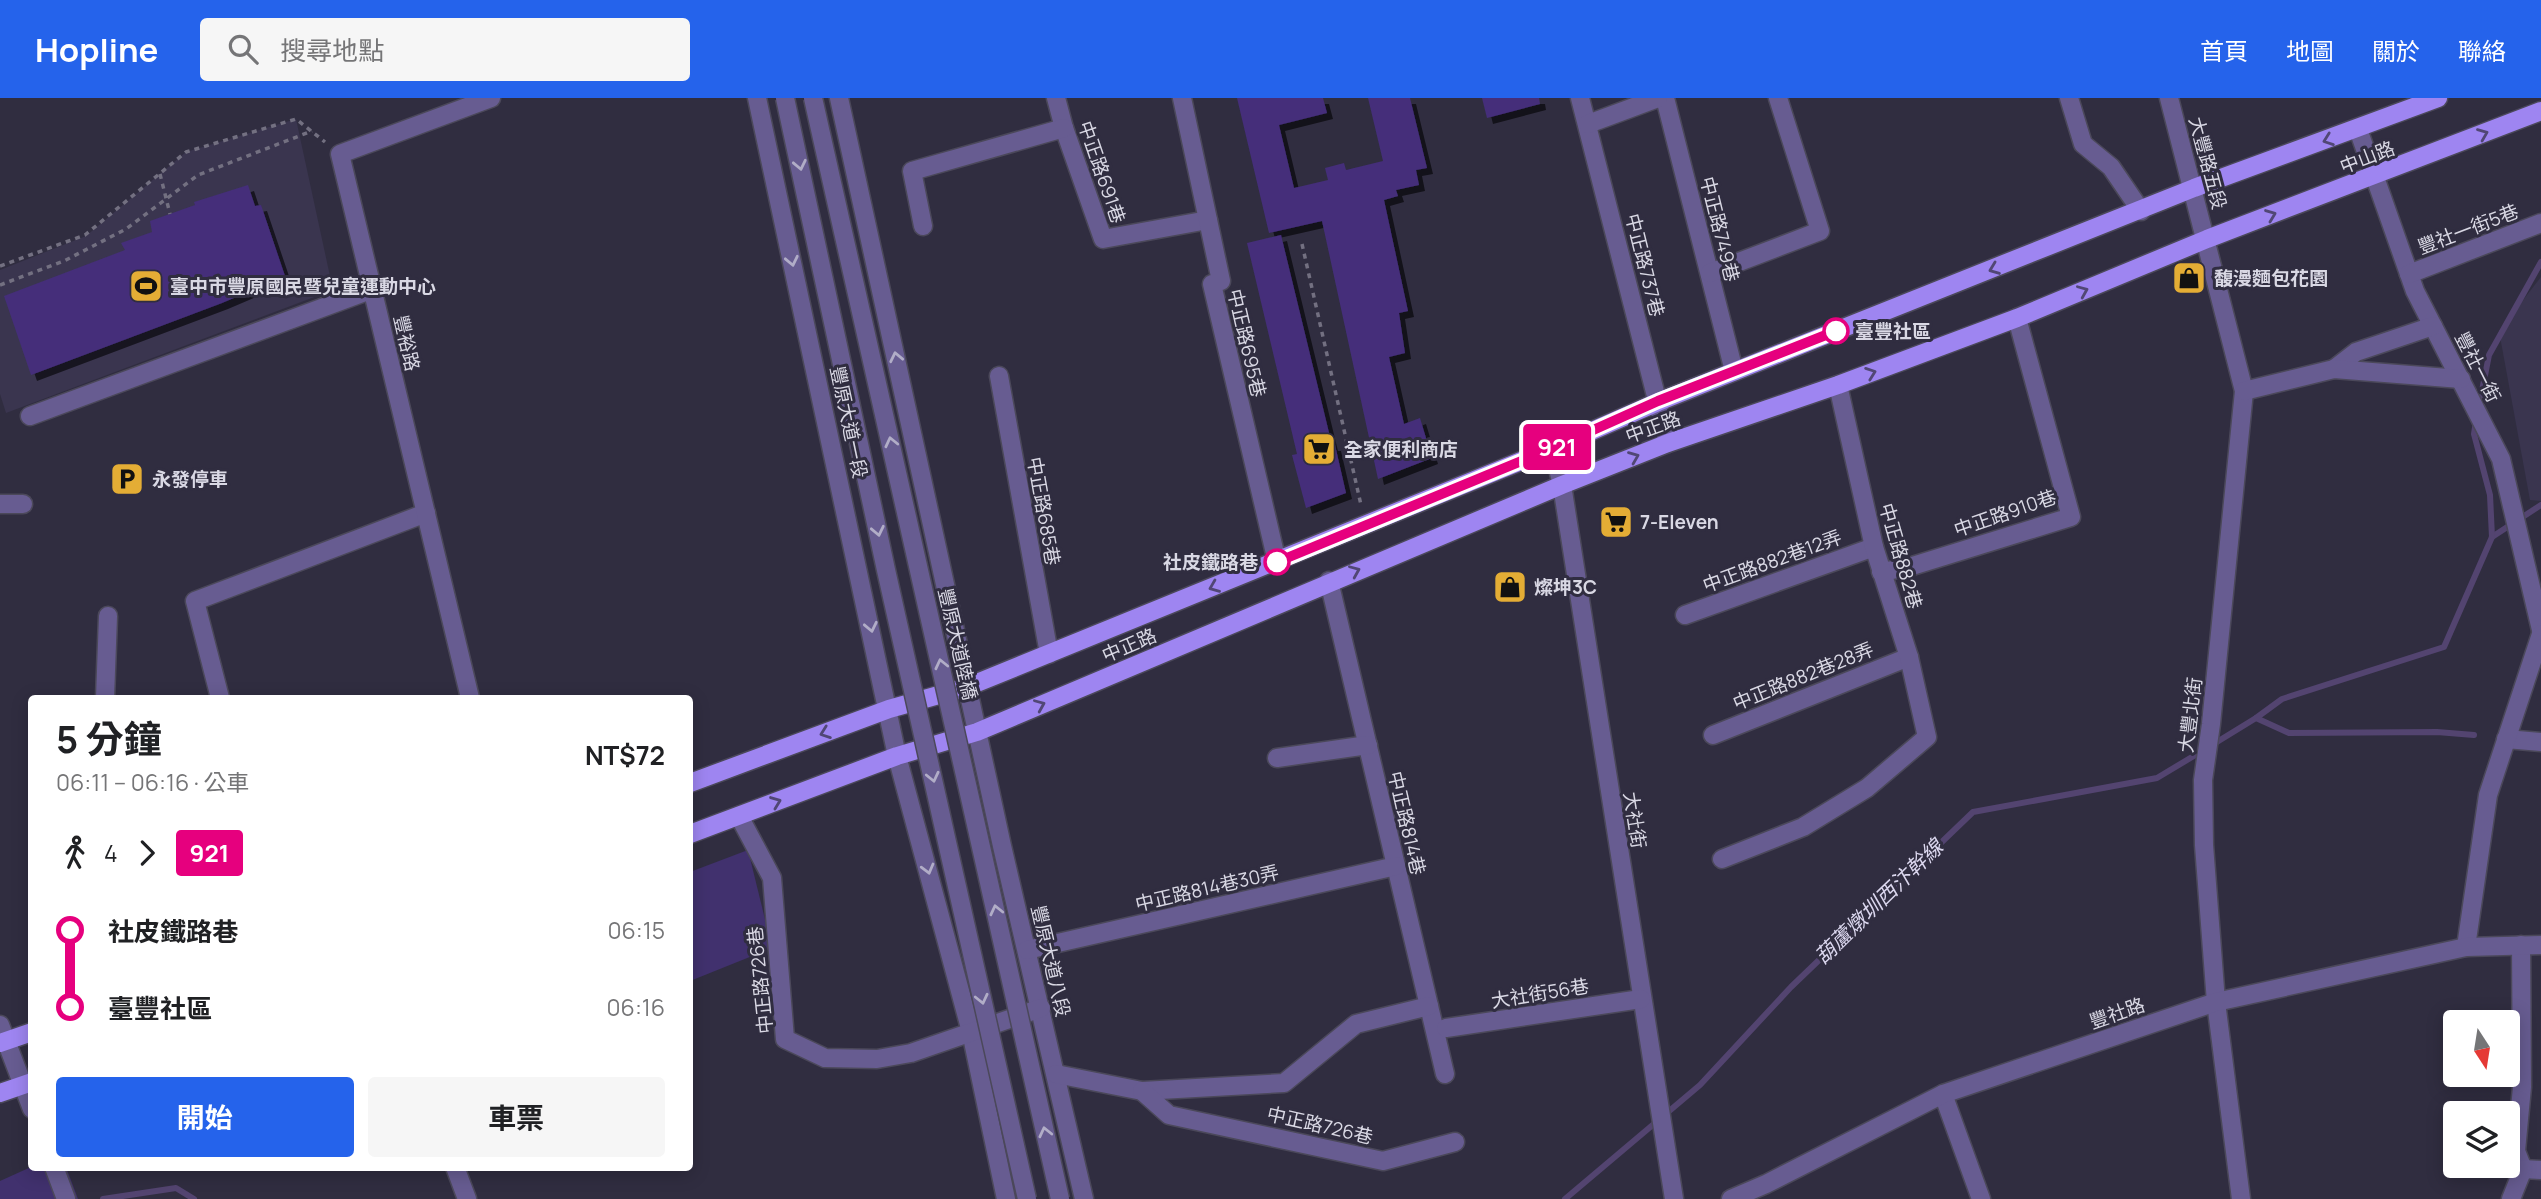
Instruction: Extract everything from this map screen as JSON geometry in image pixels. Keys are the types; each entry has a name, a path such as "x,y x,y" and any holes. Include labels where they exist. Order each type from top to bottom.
{"main road":[{"name":"中山路","path":"2194,188 2438,98"},
{"name":"中山路","path":"2207,239 2541,111"},
{"name":"中正路","path":"693,782 889,709 967,687 1553,448 1658,401 2194,188"},
{"name":"中正路","path":"693,833 897,756 977,732 1329,581 1562,485 1668,443 1838,385 2017,318 2207,239"},
{"path":"2,1036 28,1033"},
{"path":"0,1093 27,1084"}],"street":[{"path":"340,155 491,98"},
{"name":"豐原大道一段","path":"757,98 897,756"},
{"path":"785,98 883,556 1027,1199"},
{"name":"豐原大道陸橋","path":"813,98 1060,1199"},
{"path":"839,98 977,732"},
{"name":"中正路691巷","path":"1056,98 1103,239 1208,220"},
{"name":"中正路695巷","path":"1182,98 1221,281 1212,284 1277,562"},
{"name":"中正路737巷","path":"1580,98 1668,443"},
{"path":"1588,124 1658,98"},
{"name":"中正路749巷","path":"1665,98 1734,371"},
{"path":"1710,273 1820,232 1778,98"},
{"path":"2069,98 2083,145 2111,167 2141,211"},
{"name":"大豐路五段","path":"2169,98 2207,239"},
{"path":"923,226 912,171 1064,128"},
{"name":"豐社一街","path":"2358,129 2415,291 2501,459 2541,632 2488,795 2466,947"},
{"name":"豐裕路","path":"340,155 469,695"},
{"name":"豐社一街5巷","path":"2409,274 2541,223"},
{"name":"大豐北街","path":"2207,239 2244,391 2203,780 2204,845 2216,1002 2241,1199"},
{"path":"30,416 373,289"},
{"name":"中正路910巷","path":"1881,572 1909,567 2071,517 2017,318"},
{"path":"2334,369 2356,352 2433,326"},
{"path":"2244,391 2334,369 2461,379"},
{"name":"中正路685巷","path":"999,376 1048,654"},
{"name":"中正路882巷","path":"1722,859 1802,827 1867,788 1927,737 1909,657 1874,547 1838,385"},
{"name":"大社街","path":"1553,448 1562,485 1674,1199"},
{"path":"0,504 23,504"},
{"path":"219,695 195,601 426,513"},
{"name":"中正路882巷12弄","path":"1685,614 1874,547"},
{"name":"中正路814巷","path":"1329,581 1445,1074"},
{"path":"105,695 108,616"},
{"name":"中正路882巷28弄","path":"1713,735 1909,657"},
{"name":"豐原大道八段","path":"977,732 1084,1199"},
{"path":"2506,739 2541,742"},
{"path":"1277,758 1368,745"},
{"path":"897,756 971,1032 1006,1199"},
{"name":"中正路726巷","path":"739,816 772,878 785,1039 825,1058 877,1059 911,1054 971,1032"},
{"name":"中正路814巷30弄","path":"1027,950 1396,866"},
{"path":"2511,1199 2532,1169 2516,1152 2522,1087 2521,945"},
{"name":"豐社路","path":"1731,1199 1943,1094 2216,1002 2466,947 2541,945"},
{"name":"大社街56巷","path":"1447,1028 1641,999"},
{"path":"1056,1074 1142,1091 1284,1083 1356,1024 1429,1006"},
{"path":"971,1032 1041,1008"},
{"path":"2,1036 27,1084"},
{"name":"中正路726巷","path":"1142,1091 1169,1115 1383,1161 1455,1142"},
{"path":"1943,1094 1981,1199"},
{"path":"56,1171 66,1199"},
{"path":"456,1171 467,1199"},
{"path":"2241,1199 2258,1199"}],"path":[{"path":"0,266 85,235 186,152 296,119 340,155"},
{"path":"0,285 64,261 114,235 198,175 312,131"},
{"path":"160,174 170,214"},
{"path":"1302,244 1365,525"}],"shaded area":[{"name":"臺中市豐原國民暨兒童運動中心","path":"296,119 333,290 6,413 0,394 0,270 86,236 186,152"},
{"path":"2541,277 2541,501 2530,500 2499,331"},
{"path":"748,850 772,948 693,980 693,871"},
{"path":"28,1168 28,1171 68,1171 78,1199 0,1199 0,1181"}],"building":[{"path":"1237,98 1323,98 1327,113 1279,125 1294,188 1328,180 1325,168 1344,163 1346,170 1383,161 1368,98 1410,98 1427,168 1416,170 1419,185 1396,190 1398,196 1384,200 1408,311 1399,313 1405,353 1389,357 1404,424 1420,418 1432,458 1378,479 1322,221 1269,233"},
{"path":"1482,98 1539,98 1540,104 1487,118"},
{"name":"臺中市豐原國民暨兒童運動中心","path":"248,185 255,206 261,205 285,276 222,303 31,375 4,296 125,250 121,243 152,232 150,221 195,205 194,202"},
{"path":"1281,235 1346,493 1306,508 1292,455 1297,454 1247,243"}],"waterway":[{"path":"2479,406 2489,355 2541,262"},
{"path":"2212,745 2282,699 2444,647 2492,537 2490,495 2474,434 2476,421"},
{"path":"2492,537 2541,505"},
{"path":"2256,718 2289,733 2437,732 2474,735"},
{"name":"葫蘆燉圳西汴幹線","path":"1565,1199 1700,1085 1791,987 1973,812 2157,778 2202,751"},
{"name":"葫蘆燉圳西汴幹線","path":"103,1199 176,1188 194,1199"}],"bus line":[{"name":"921","path":"1277,562 1553,448 1658,401 1836,331"}],"place":[{"name":"馥漫麵包花園","path":"2189,278"},
{"name":"臺中市豐原國民暨兒童運動中心","path":"146,286"},
{"name":"臺豐社區","path":"1836,331"},
{"name":"全家便利商店","path":"1319,449"},
{"name":"永發停車","path":"127,479"},
{"name":"7-Eleven","path":"1616,522"},
{"name":"社皮鐵路巷","path":"1277,562"},
{"name":"燦坤3C","path":"1510,587"}]}
